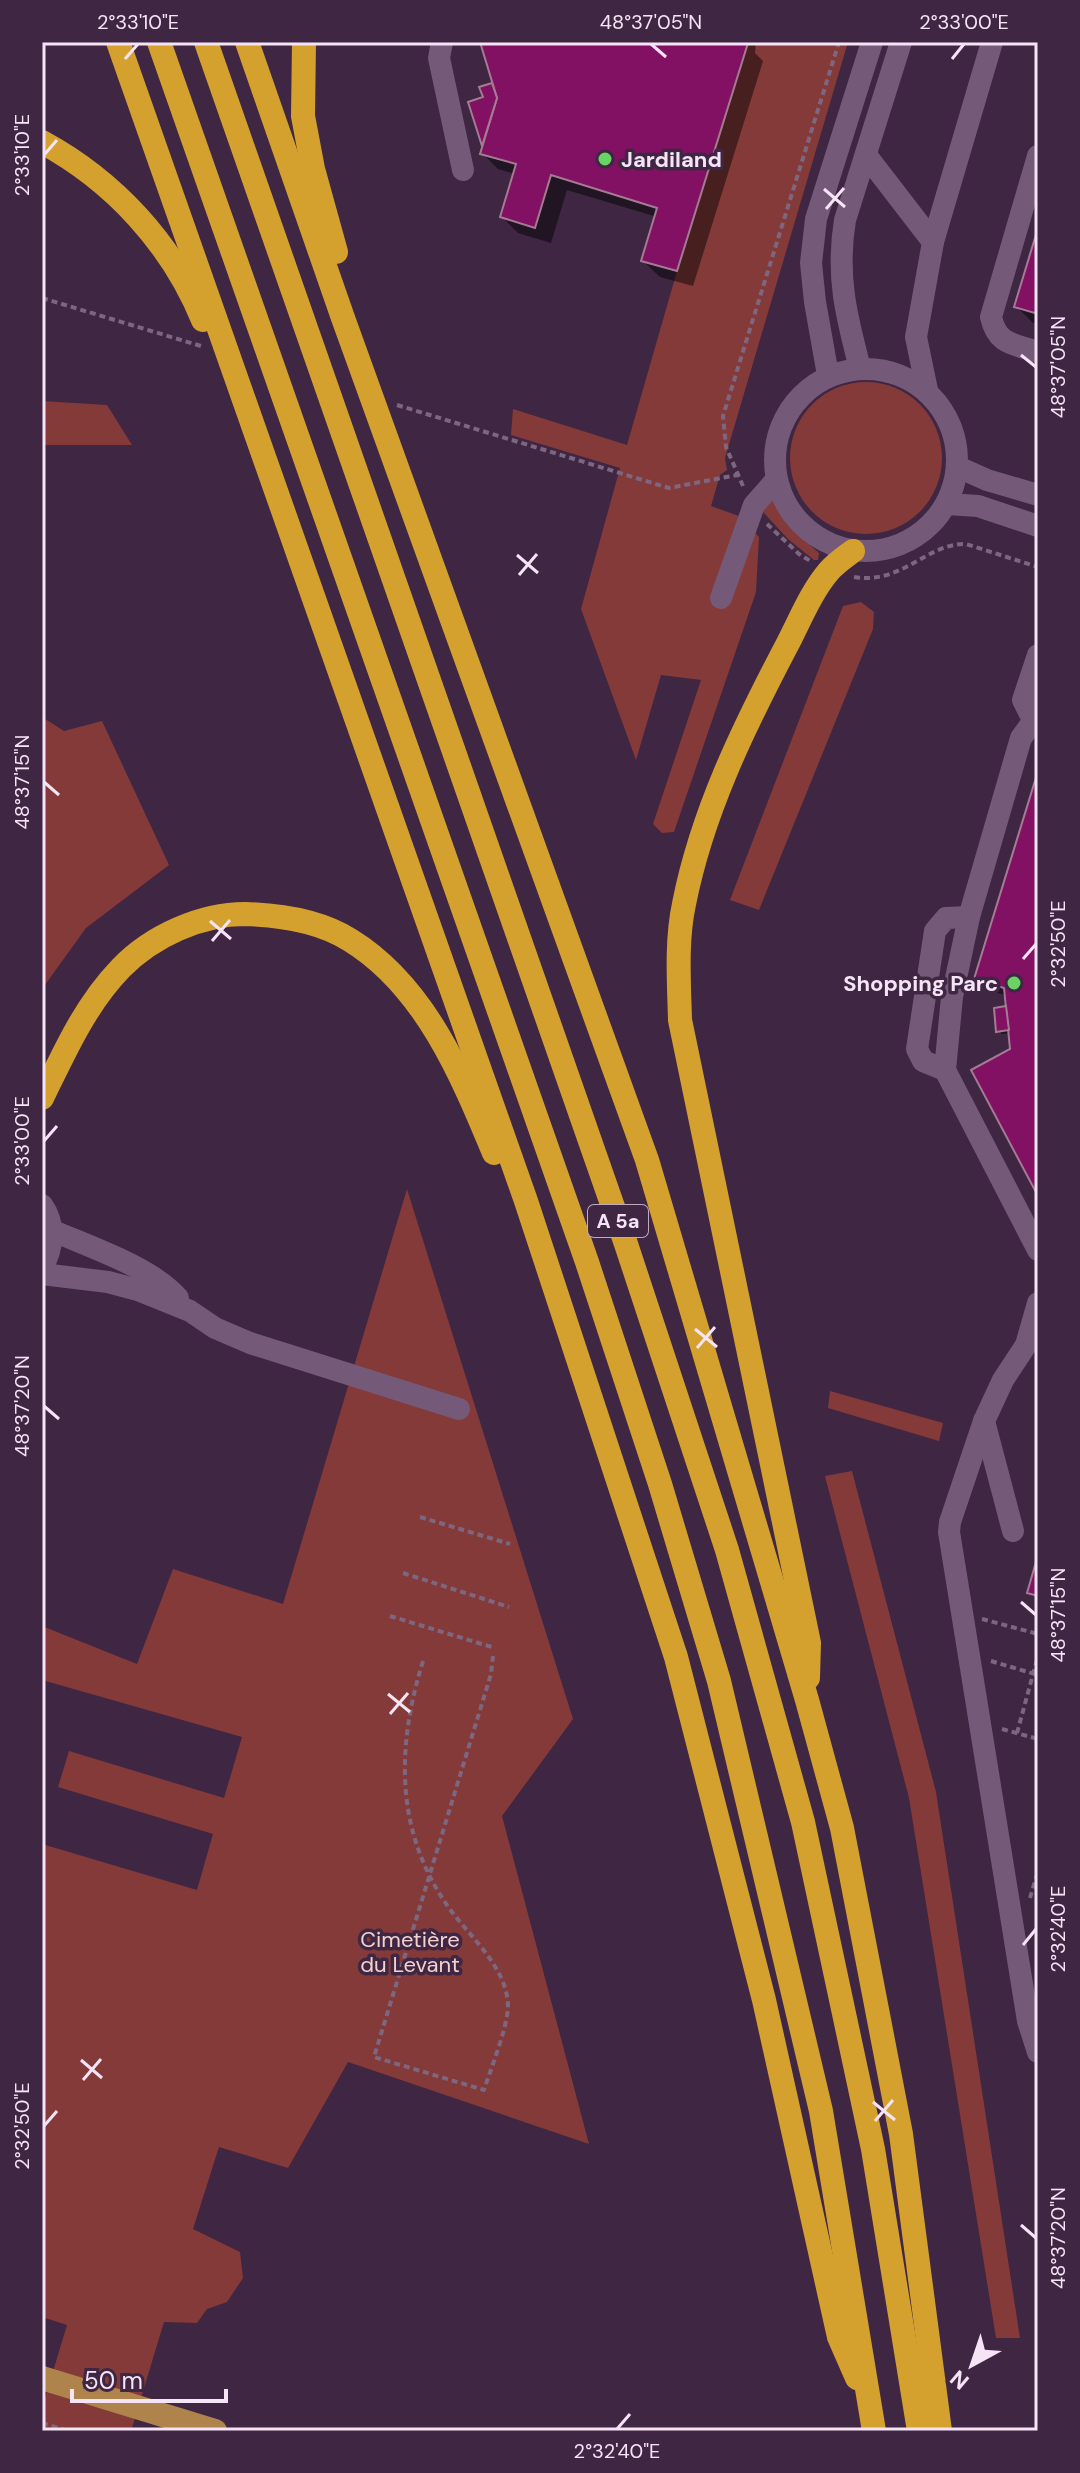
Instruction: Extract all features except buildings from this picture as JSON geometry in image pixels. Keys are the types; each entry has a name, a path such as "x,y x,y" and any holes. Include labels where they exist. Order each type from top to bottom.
{"highway":[{"path":"118,42 526,1201 676,1657 764,2000 839,2337 872,2420"},
{"name":"A 5a","path":"159,42 587,1262 660,1484 719,1681 821,2111 872,2420"},
{"name":"A 5a","path":"206,42 616,1214 727,1550 803,1822 873,2149 919,2431"},
{"path":"247,42 343,318 647,1160 807,1700 842,1828 901,2134 940,2431"},
{"path":"304,42 303,116 313,169 338,258 343,318"},
{"path":"42,142 73,158 117,194 162,245 202,316 213,347 238,381"},
{"path":"807,1700 809,1643 682,1033 679,967 683,908 712,803 757,701 813,596 830,570 853,551"},
{"path":"42,1098 70,1040 96,999 121,968 156,941 202,920 232,914 274,915 314,925 350,940 391,974 425,1016 453,1060 502,1173 526,1201"}],"main road":[{"path":"42,2378 215,2431"}],"street":[{"path":"442,42 439,58 463,170"},
{"path":"828,375 812,276 816,219 872,42"},
{"path":"860,368 844,311 840,250 845,220 901,42"},
{"path":"887,87 917,42"},
{"path":"927,390 916,337 933,242 992,42"},
{"path":"866,155 933,242"},
{"path":"1038,156 1031,202 991,317 994,331 1004,341 1038,352"},
{"path":"860,368 895,373 927,390 945,412 956,438 958,467 947,504 930,526 907,542 881,551 853,551 826,543 803,527 786,505 776,480 774,448 783,418 802,393 828,375 860,368"},
{"path":"958,467 987,480 1038,495"},
{"path":"721,598 754,505 776,480"},
{"path":"947,504 978,506 1038,526"},
{"path":"1038,655 1023,700 1036,721 1021,738 969,917 952,997 945,1070 1038,1250"},
{"path":"42,1205 51,1230 51,1246 42,1267"},
{"path":"51,1230 148,1275 171,1290 190,1311"},
{"path":"42,1274 108,1282 138,1290 190,1311 215,1328 250,1343 459,1409"},
{"path":"1038,1303 1026,1345 1003,1380 984,1421 950,1522 981,1724 1028,1961 1028,2021 1038,2052"},
{"path":"984,1421 1013,1531"}],"path":[{"path":"478,429 669,488 737,475 726,447 723,416 839,42"},
{"path":"42,298 126,324"},
{"path":"966,544 1038,567"},
{"path":"420,1517 510,1544"},
{"path":"403,1573 509,1607"},
{"path":"963,1613 1038,1634"},
{"path":"390,1616 495,1648"},
{"path":"969,1654 1035,1674"},
{"path":"423,1661 410,1701 404,1782 409,1821 429,1876 450,1909 481,1946 501,1979 508,2006 484,2090 374,2057 429,1876 491,1674 493,1656"},
{"path":"1017,1733 1038,1656"},
{"path":"981,1724 1038,1739"},
{"path":"42,2423 69,2431"}],"green space":[{"path":"748,42 848,42 725,458 727,470 720,475 711,506 739,516 759,537 756,592 674,832 662,833 653,824 701,680 661,675 636,760 581,609 620,468 511,435 513,409 627,445"},
{"path":"866,382 895,388 920,404 936,429 942,458 936,487 920,512 895,528 866,534 837,528 812,512 796,487 790,458 796,429 812,404 837,388"},
{"path":"42,401 107,405 132,445 42,445"},
{"path":"772,499 788,526 819,553 818,560 788,539 764,513 762,509"},
{"path":"861,602 874,612 873,629 759,910 730,900 843,606"},
{"path":"42,717 64,731 102,721 169,865 86,928 42,989"},
{"name":"Cimetière du Levant","path":"407,1189 573,1719 502,1816 589,2144 348,2062 288,2168 219,2147 193,2229 240,2252 243,2278 227,2302 207,2309 197,2323 164,2322 131,2431 42,2431 42,2408 67,2325 42,2317 42,1844 197,1890 213,1834 58,1787 69,1751 224,1798 242,1737 42,1680 42,1626 137,1664 173,1569 283,1604"},
{"path":"830,1391 943,1423 939,1441 828,1408"},
{"path":"852,1471 936,1792 1020,2338 996,2338 909,1798 825,1476"}],"place":[{"name":"Jardiland","path":"605,159"},
{"name":"Shopping Parc","path":"1014,983"}]}
